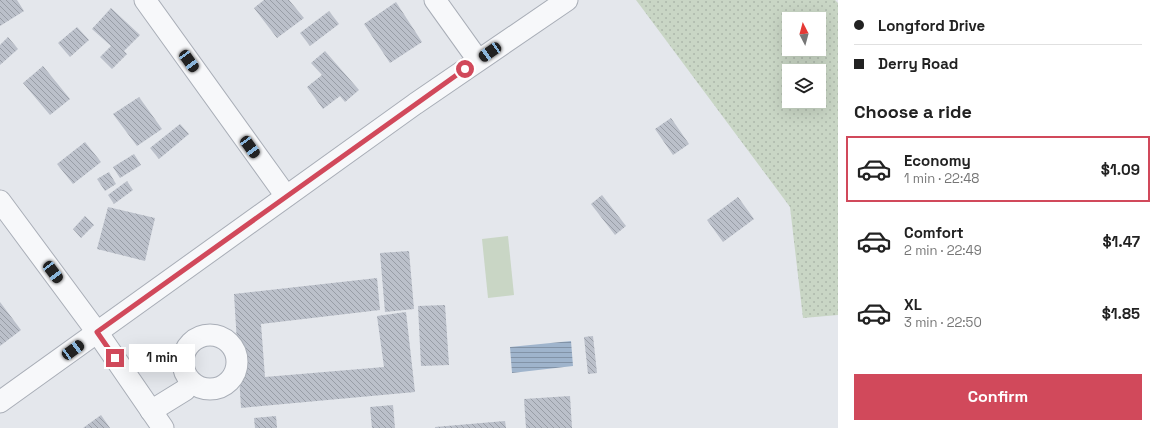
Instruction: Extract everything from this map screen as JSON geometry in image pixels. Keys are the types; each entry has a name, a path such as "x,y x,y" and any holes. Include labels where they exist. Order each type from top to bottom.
{"street":[{"path":"145,0 286,196"},
{"path":"435,0 478,60"},
{"path":"0,402 286,196 478,60 567,0"},
{"path":"0,201 97,332 163,428"},
{"path":"151,411 185,390 191,382"}],"green space":[{"path":"636,0 835,0 838,3 838,315 803,318 790,207"},
{"path":"508,236 514,295 488,298 482,239"}],"water":[{"path":"571,341 573,366 512,373 510,347"}],"building":[{"path":"0,0 17,0 24,11 0,26"},
{"path":"264,0 289,0 304,18 277,38 254,8"},
{"path":"396,2 422,42 390,63 364,24"},
{"path":"111,8 140,35 124,51 127,54 112,69 100,57 111,46 92,29"},
{"path":"329,11 339,24 310,46 300,33"},
{"path":"77,27 89,40 70,57 58,43"},
{"path":"8,37 18,49 0,65 0,45"},
{"path":"325,51 359,90 345,102 340,96 323,109 307,87 322,75 311,63"},
{"path":"43,66 70,99 50,115 23,83"},
{"path":"139,97 162,129 137,146 113,114"},
{"path":"671,118 689,144 673,155 655,129"},
{"path":"180,124 189,134 159,159 150,148"},
{"path":"85,142 101,162 73,184 57,164"},
{"path":"134,154 141,165 120,178 113,167"},
{"path":"109,172 116,184 105,191 97,179"},
{"path":"127,181 133,190 114,204 108,195"},
{"path":"602,195 626,226 615,235 591,204"},
{"path":"738,197 754,219 723,242 707,220"},
{"path":"108,207 155,218 145,261 97,249"},
{"path":"85,216 94,225 81,238 73,229"},
{"path":"409,251 414,309 385,312 380,253"},
{"path":"377,278 380,310 261,324 265,377 384,367 377,316 406,312 415,392 241,408 234,294"},
{"path":"0,302 21,330 0,346"},
{"path":"445,305 449,365 421,366 418,306"},
{"path":"593,336 597,373 588,374 584,337"},
{"path":"570,396 572,428 526,428 524,399"},
{"path":"393,405 395,428 372,428 370,407"},
{"path":"101,415 110,428 83,428"},
{"path":"276,416 277,428 255,428 254,418"},
{"path":"505,421 506,428 435,428 435,427"}],"route":[{"path":"115,358 97,332 465,69"}]}
